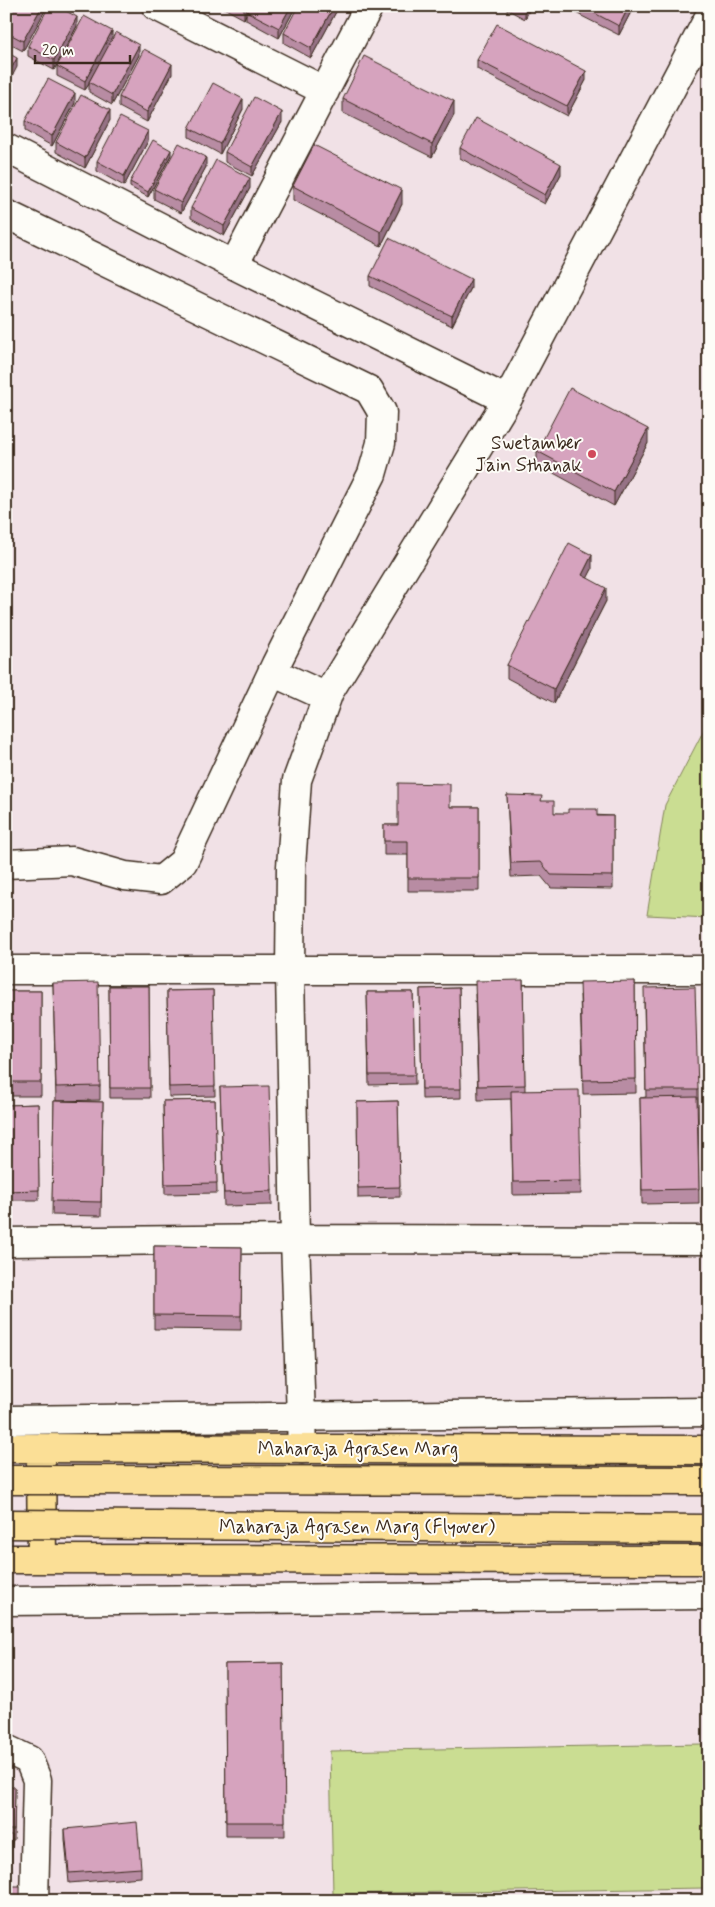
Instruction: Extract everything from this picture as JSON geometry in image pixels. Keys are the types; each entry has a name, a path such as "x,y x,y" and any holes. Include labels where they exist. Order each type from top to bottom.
{"main road":[{"name":"Maharaja Agrasen Marg","path":"6,1448 709,1450"},
{"path":"40,1448 42,1559"},
{"path":"6,1480 709,1481"},
{"name":"Maharaja Agrasen Marg (Flyover)","path":"6,1524 709,1529"},
{"path":"6,1559 709,1560"}],"street":[{"path":"156,6 325,90"},
{"path":"234,265 369,6"},
{"path":"302,1449 295,1238 290,970 291,867 297,780 327,697 507,400 709,16"},
{"path":"6,148 234,265 507,400"},
{"path":"6,214 370,390 382,412 381,442 372,474 272,672 183,862 161,880 125,876 72,861 6,864"},
{"path":"272,672 327,697"},
{"path":"6,970 709,970"},
{"path":"6,1242 295,1238 709,1240"},
{"path":"6,1420 709,1412"},
{"path":"6,1601 709,1595"},
{"path":"6,1749 29,1760 37,1780 34,1901"}],"green space":[{"path":"709,720 709,918 647,915 665,805"},
{"path":"702,1744 705,1888 333,1894 330,1751"}],"building":[{"path":"6,6 42,6 23,41 6,32"},
{"path":"49,6 57,6 77,17 54,60 28,46"},
{"path":"249,6 291,6 279,28 246,11"},
{"path":"298,6 334,6 311,48 284,33"},
{"path":"581,6 629,6 619,26"},
{"path":"84,16 112,31 85,81 57,66"},
{"path":"497,24 586,71 567,106 477,60"},
{"path":"116,32 139,45 112,95 89,82"},
{"path":"144,49 172,64 147,112 119,97"},
{"path":"6,52 17,58 6,78"},
{"path":"364,56 454,101 432,144 343,99"},
{"path":"48,79 75,93 52,136 25,121"},
{"path":"213,83 243,99 220,144 189,128"},
{"path":"81,95 110,110 85,158 56,142"},
{"path":"254,97 282,112 252,167 225,152"},
{"path":"120,117 148,131 124,176 97,161"},
{"path":"476,118 561,164 545,195 460,148"},
{"path":"153,140 171,150 148,192 130,182"},
{"path":"179,143 206,157 181,203 154,189"},
{"path":"314,145 402,190 381,232 293,186"},
{"path":"216,160 250,178 224,226 191,208"},
{"path":"389,238 471,279 452,316 370,276"},
{"name":"Swetamber Jain Sthanak","path":"570,388 648,429 614,492 537,451"},
{"path":"569,543 592,555 582,575 606,588 554,689 507,665"},
{"path":"398,783 450,784 450,807 479,807 479,878 408,878 408,841 384,841 384,825 398,825"},
{"path":"507,795 542,796 541,801 554,801 554,813 568,813 568,809 597,809 597,816 613,816 613,876 551,875 541,862 511,863"},
{"path":"523,980 525,1085 478,1086 475,981"},
{"path":"635,981 636,1079 583,1080 580,982"},
{"path":"98,982 100,1086 56,1087 53,983"},
{"path":"109,986 149,986 150,1088 110,1088"},
{"path":"695,987 698,1090 646,1090 644,988"},
{"path":"459,988 461,1089 422,1089 420,989"},
{"path":"213,990 215,1086 169,1087 167,991"},
{"path":"6,991 41,991 41,1082 6,1082"},
{"path":"367,992 413,992 415,1075 369,1075"},
{"path":"269,1086 272,1191 224,1193 220,1087"},
{"path":"579,1090 581,1181 513,1182 511,1091"},
{"path":"697,1097 699,1189 642,1190 640,1098"},
{"path":"215,1100 217,1183 165,1184 163,1101"},
{"path":"54,1101 103,1102 101,1202 52,1201"},
{"path":"398,1101 400,1187 358,1188 357,1102"},
{"path":"705,1103 709,1103 709,1194 707,1194"},
{"path":"38,1104 39,1190 6,1191 6,1105"},
{"path":"154,1246 242,1247 241,1316 154,1315"},
{"path":"283,1663 285,1822 226,1822 225,1664"},
{"path":"6,1787 15,1787 14,1830 6,1830"},
{"path":"137,1822 141,1868 69,1873 65,1829"},
{"path":"6,1835 12,1835 10,1878 6,1878"},
{"path":"6,1886 20,1886 20,1901 6,1901"}],"place":[{"name":"Swetamber Jain Sthanak","path":"592,454"}]}
